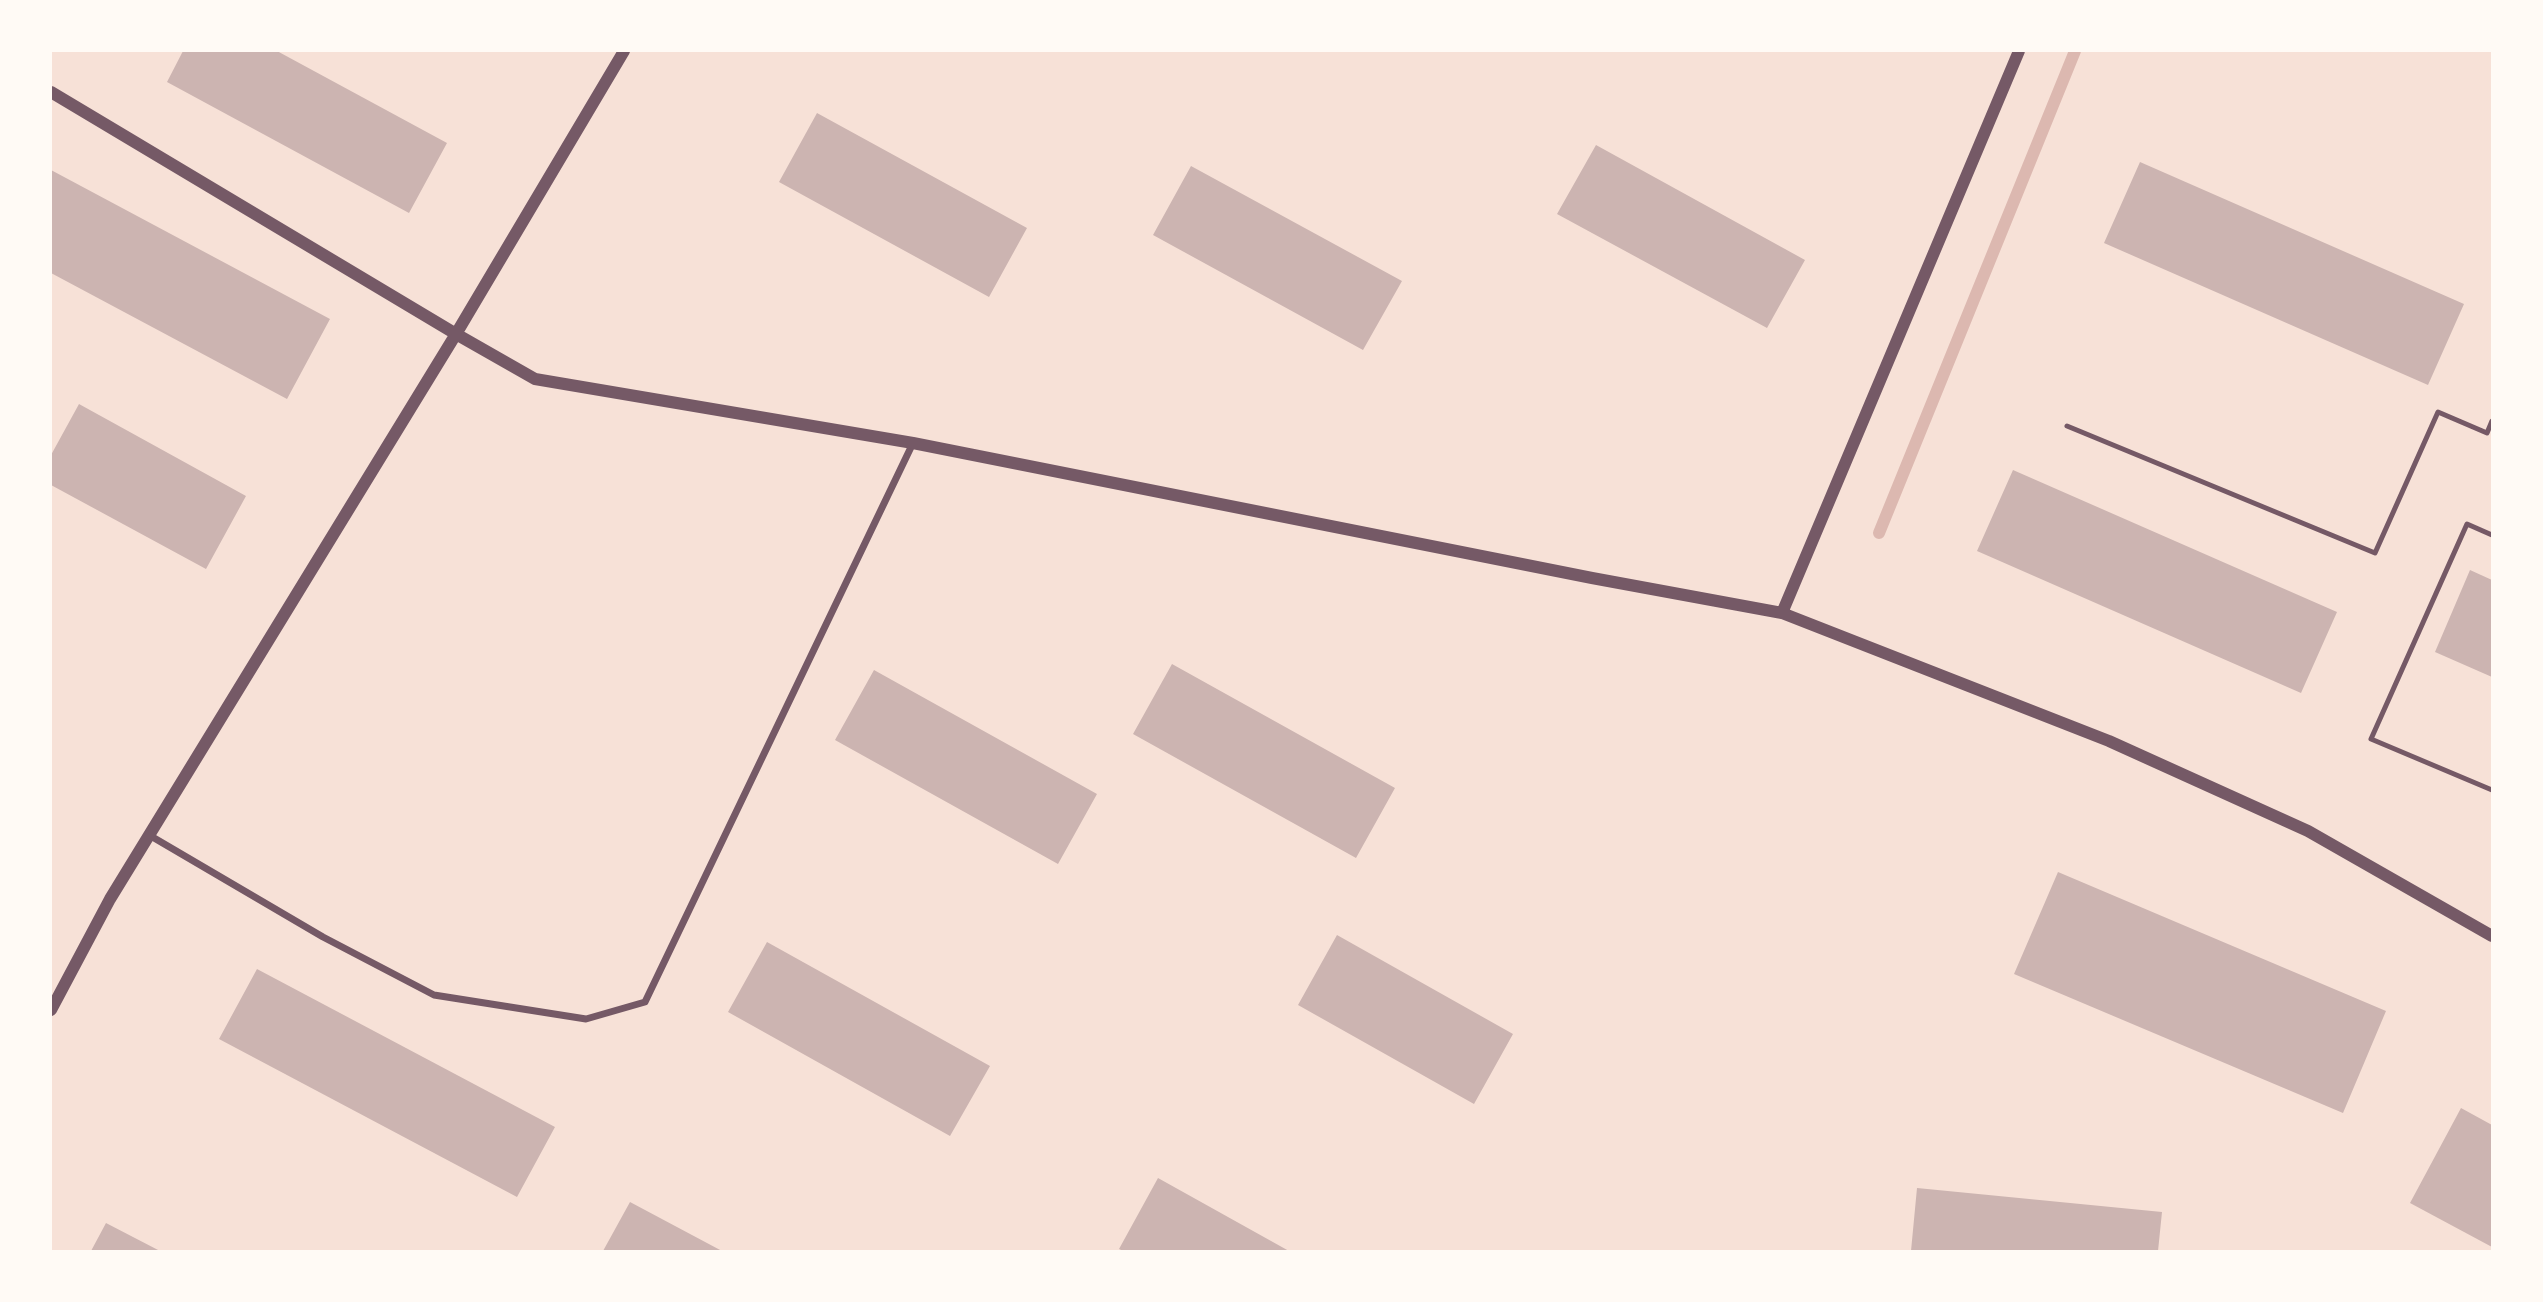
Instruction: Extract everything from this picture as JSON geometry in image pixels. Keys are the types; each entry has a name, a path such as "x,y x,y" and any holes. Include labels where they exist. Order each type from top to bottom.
{"street":[{"path":"51,1010 110,899 456,334 624,51"},
{"path":"1782,613 2018,51"},
{"path":"51,92 535,379 913,443 1782,613 2109,741 2308,831 2492,936"},
{"path":"149,835 324,937 434,995 586,1019 645,1002 913,443"}],"lane":[{"path":"2067,425 2375,553 2438,412 2487,433 2492,421"},
{"path":"2492,535 2467,524 2371,739 2492,790"}],"building":[{"path":"183,51 277,51 447,143 409,213 167,82"},
{"path":"817,113 1027,228 989,297 779,182"},
{"path":"1596,145 1805,260 1767,328 1557,214"},
{"path":"2140,162 2464,304 2428,385 2104,243"},
{"path":"1191,166 1402,281 1363,350 1153,235"},
{"path":"51,170 330,319 287,399 51,273"},
{"path":"79,404 246,496 206,569 51,485 51,455"},
{"path":"2013,470 2337,612 2301,693 1977,551"},
{"path":"2470,570 2492,580 2492,677 2435,652"},
{"path":"1172,664 1395,788 1356,858 1133,734"},
{"path":"874,670 1097,794 1058,864 835,740"},
{"path":"2058,872 2386,1011 2343,1113 2014,974"},
{"path":"1337,935 1513,1034 1474,1104 1298,1005"},
{"path":"767,942 990,1066 950,1136 728,1012"},
{"path":"257,969 555,1127 517,1197 219,1039"},
{"path":"2461,1108 2492,1125 2492,1247 2410,1203"},
{"path":"1158,1178 1289,1251 1119,1249"},
{"path":"1917,1188 2162,1212 2158,1251 1911,1251"},
{"path":"630,1202 722,1251 603,1251"},
{"path":"106,1223 160,1251 91,1251"}],"waterway":[{"path":"1879,533 2075,51"}]}
